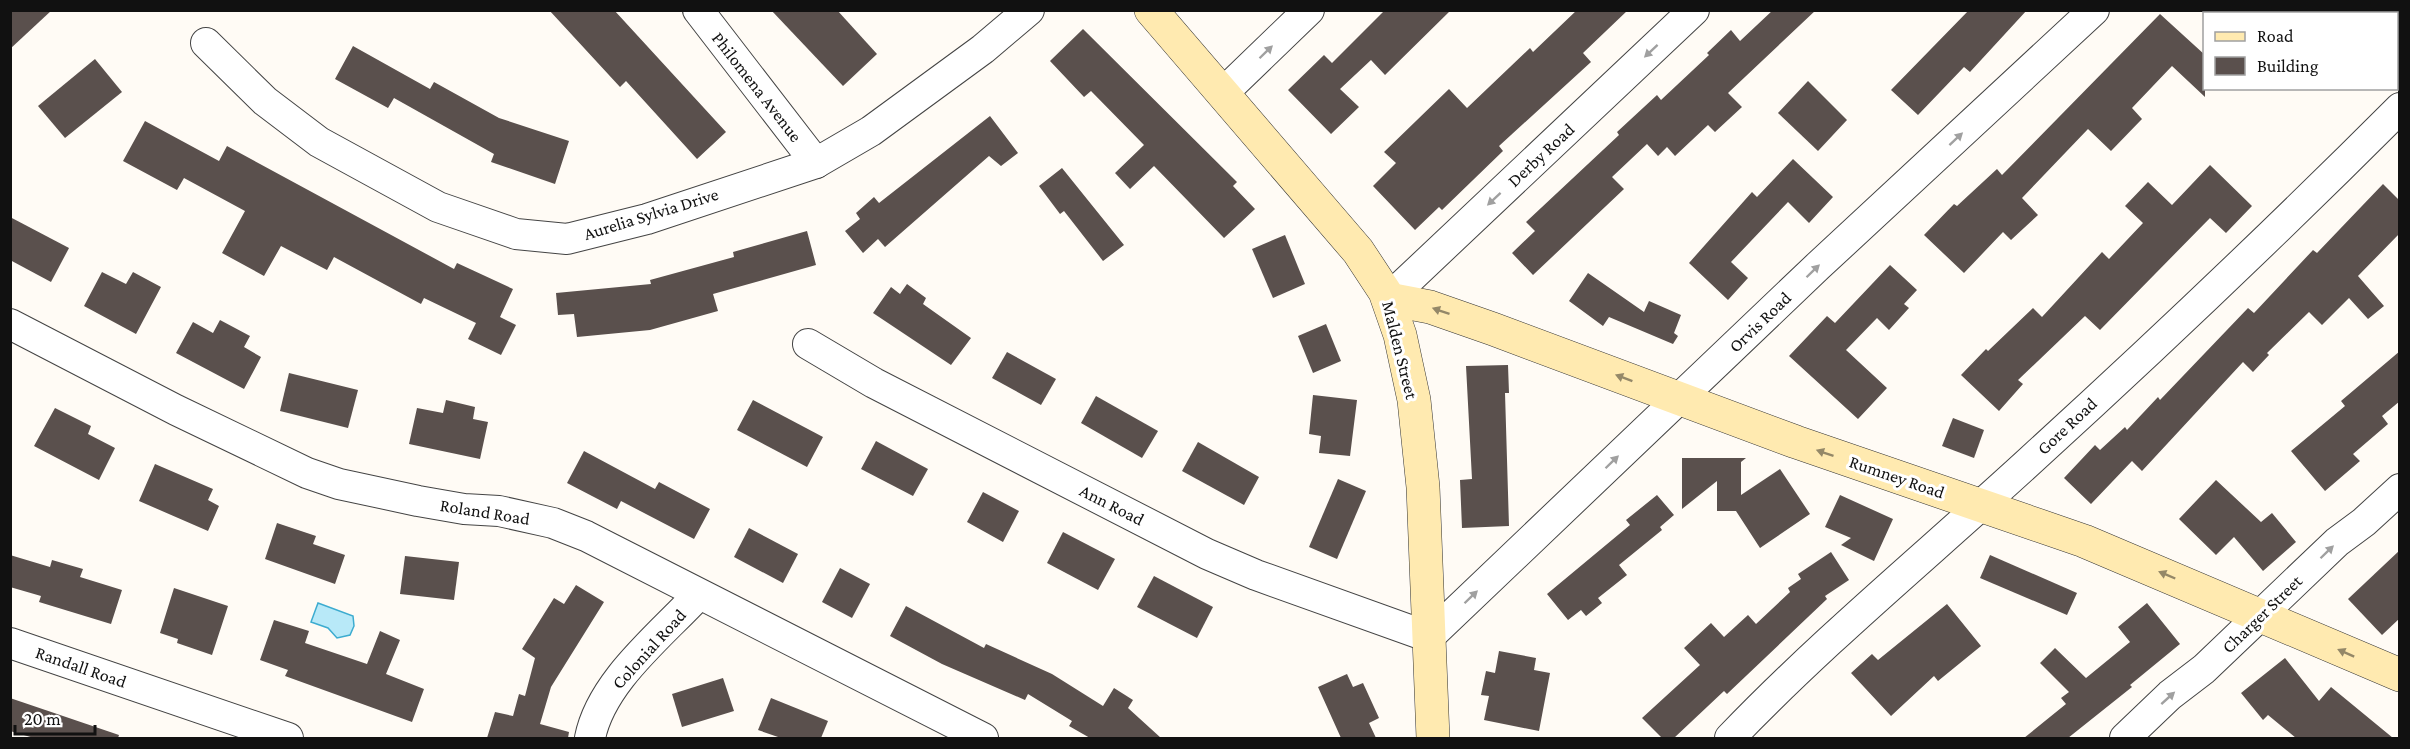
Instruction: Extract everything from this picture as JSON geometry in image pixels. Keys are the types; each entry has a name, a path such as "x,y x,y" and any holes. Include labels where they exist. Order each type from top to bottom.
{"street":[{"name":"Philomena Avenue","path":"698,10 816,163"},
{"name":"Aurelia Sylvia Drive","path":"206,43 265,101 319,142 438,207 516,234 567,239 647,219 816,163 871,131 983,50 1029,10"},
{"name":"Malden Street","path":"1151,10 1224,92 1358,251 1388,299 1400,335 1414,400 1423,487 1433,738"},
{"path":"1224,92 1309,10"},
{"name":"Derby Road","path":"1388,299 1694,10"},
{"name":"Orvis Road","path":"1429,637 1816,267 2094,10"},
{"name":"Gore Road","path":"1730,738 1885,589 1980,505 2282,226 2400,108"},
{"name":"Rumney Road","path":"1388,299 1430,308 1482,325 1796,442 2084,541 2400,675"},
{"name":"Roland Road","path":"10,324 176,410 307,472 339,484 464,509 499,511 553,524 586,536 982,738"},
{"name":"Ann Road","path":"808,344 874,383 1207,554 1256,575 1429,637"},
{"name":"Charger Street","path":"2125,738 2337,543 2400,489"},
{"name":"Colonial Road","path":"590,738 596,713 619,678 698,595"},
{"name":"Randall Road","path":"10,643 248,731 288,738"}],"water":[{"path":"318,603 353,616 354,626 350,635 337,638 328,628 311,622"}],"building":[{"path":"10,10 52,10 10,49"},
{"path":"549,10 614,10 726,132 697,159 626,81 620,87"},
{"path":"771,10 837,10 877,54 843,86"},
{"path":"1385,10 1451,10 1385,75 1371,60 1340,89 1359,107 1331,134 1288,90 1324,55 1332,63"},
{"path":"1577,10 1628,10 1583,53 1591,62 1499,146 1503,151 1442,210 1439,207 1415,230 1373,186 1396,163 1384,152 1449,89 1467,108 1530,48 1533,52"},
{"path":"1773,10 1816,10 1728,93 1742,107 1715,132 1708,125 1675,156 1667,147 1658,156 1647,144 1612,177 1624,189 1533,275 1512,253 1535,231 1526,222 1619,135 1617,132 1657,95 1661,100 1709,55 1707,53 1731,30 1740,41"},
{"path":"1969,10 2027,10 1970,72 1964,67 1918,115 1891,90"},
{"path":"2160,14 2203,53 2205,97 2172,66 2132,108 2142,119 2111,151 2088,129 2022,198 2038,215 2011,240 2003,232 1964,273 1924,235 1954,204 1957,206 1997,169 2002,175"},
{"path":"1083,29 1237,182 1233,186 1255,209 1224,238 1154,166 1130,189 1115,173 1144,145 1091,91 1084,97 1050,61"},
{"path":"353,46 430,89 434,82 499,118 569,141 555,184 491,162 494,154 394,98 388,108 335,79"},
{"path":"95,59 122,92 65,138 38,106"},
{"path":"1808,81 1847,120 1818,151 1778,113"},
{"path":"990,116 1018,153 1001,166 989,156 885,247 878,239 863,253 845,231 860,219 856,213 874,197 879,203"},
{"path":"145,121 219,161 227,146 454,269 457,263 513,289 500,317 516,325 501,355 468,339 476,323 424,298 421,304 334,257 327,270 281,246 264,276 222,253 245,211 184,178 177,190 123,161"},
{"path":"1793,159 1833,197 1809,223 1788,202 1731,262 1748,278 1728,300 1689,263 1752,192 1757,197"},
{"path":"2210,165 2252,206 2226,233 2210,218 2100,330 2085,316 2018,380 2023,384 1999,411 1961,375 1986,349 1988,351 2033,308 2042,317 2102,252 2109,259 2143,223 2125,206 2148,182 2172,205"},
{"path":"1062,168 1124,245 1103,261 1064,211 1060,214 1039,186"},
{"path":"2383,184 2400,201 2400,233 2358,276 2384,306 2368,319 2349,298 2322,325 2309,312 2267,353 2269,355 2253,372 2243,362 2142,471 2132,461 2091,504 2064,478 2095,445 2100,450 2125,427 2127,430 2158,397 2160,400 2248,308 2254,313 2313,250 2317,253"},
{"path":"10,217 69,248 51,282 10,260"},
{"path":"807,231 816,265 713,294 718,311 650,330 577,337 574,314 558,315 556,293 651,284 650,280 734,257 733,252"},
{"path":"1285,235 1305,284 1273,298 1252,249"},
{"path":"1890,265 1917,290 1904,304 1909,308 1889,330 1877,318 1846,350 1887,388 1858,419 1789,356 1827,316 1835,323"},
{"path":"102,272 126,284 133,272 161,287 136,334 84,306"},
{"path":"1588,273 1644,312 1649,301 1681,315 1674,333 1678,336 1673,344 1609,317 1603,326 1569,301"},
{"path":"907,284 926,298 923,304 971,338 951,365 873,313 891,287 900,294"},
{"path":"220,320 250,336 244,347 261,357 244,389 176,353 193,322 213,333"},
{"path":"1326,324 1341,361 1313,373 1298,336"},
{"path":"2400,351 2400,401 2382,416 2388,424 2353,454 2360,461 2325,491 2291,451 2345,406 2341,401"},
{"path":"1007,352 1056,379 1041,405 992,378"},
{"path":"1508,365 1509,393 1505,393 1509,526 1462,528 1460,480 1472,479 1466,366"},
{"path":"289,373 358,390 348,428 280,411"},
{"path":"1313,395 1357,400 1350,456 1319,453 1321,436 1309,434"},
{"path":"1096,396 1158,431 1142,458 1081,423"},
{"path":"446,400 475,407 473,419 488,422 480,459 409,444 417,408 443,413"},
{"path":"753,400 823,437 807,467 737,430"},
{"path":"55,408 91,426 88,434 115,448 99,480 34,446"},
{"path":"1953,418 1984,430 1974,458 1942,446"},
{"path":"876,441 928,469 913,496 861,469"},
{"path":"1198,442 1259,477 1244,505 1182,471"},
{"path":"584,451 655,489 659,482 710,509 694,539 621,501 617,509 567,483"},
{"path":"1682,458 1746,458 1741,462 1741,495 1780,469 1810,514 1760,548 1736,511 1717,511 1717,481 1682,509"},
{"path":"155,464 213,489 208,500 219,506 208,531 139,501"},
{"path":"1338,479 1366,491 1337,559 1309,547"},
{"path":"2216,480 2261,522 2272,513 2296,542 2263,571 2234,537 2216,555 2179,519"},
{"path":"983,492 1019,511 1003,542 967,522"},
{"path":"1657,495 1674,515 1660,527 1662,530 1619,565 1627,575 1598,598 1602,603 1586,616 1581,610 1568,620 1547,594 1630,525 1626,520"},
{"path":"1840,495 1893,519 1874,561 1841,545 1851,538 1825,527"},
{"path":"277,523 316,536 313,544 345,555 335,584 265,559"},
{"path":"749,528 798,554 783,583 734,557"},
{"path":"1063,532 1115,559 1098,590 1047,563"},
{"path":"2400,550 2400,618 2382,635 2348,599"},
{"path":"1831,552 1849,580 1825,596 1827,599 1727,694 1724,691 1674,738 1662,738 1642,718 1700,665 1684,648 1711,623 1724,637 1748,615 1756,624 1790,592 1788,588 1801,579 1798,574"},
{"path":"10,555 50,567 52,560 83,569 80,577 122,590 111,624 39,602 41,596 10,587"},
{"path":"1990,555 2077,593 2067,615 1980,578"},
{"path":"405,556 459,562 454,600 400,594"},
{"path":"840,568 870,584 852,618 822,602"},
{"path":"1154,576 1213,607 1197,638 1137,607"},
{"path":"576,585 604,602 551,687 540,724 569,732 568,738 487,738 495,712 513,716 519,694 525,696 535,658 522,649 554,598 564,604"},
{"path":"174,588 228,606 212,655 177,643 178,639 160,633"},
{"path":"2147,603 2180,644 2130,685 2132,687 2068,738 2024,738 2066,704 2061,698 2069,692 2040,663 2055,648 2086,678 2130,642 2118,627"},
{"path":"1947,604 1981,646 1938,681 1934,676 1891,716 1851,673 1872,654 1878,660"},
{"path":"906,606 984,648 986,644 1052,674 1103,706 1114,688 1133,700 1128,708 1161,738 1090,738 1069,726 1072,721 1028,694 1025,700 942,664 890,636"},
{"path":"274,620 309,631 305,643 367,664 380,631 400,640 386,674 424,689 412,722 285,676 288,670 260,660"},
{"path":"1499,651 1536,658 1534,670 1550,673 1539,731 1484,720 1489,696 1481,695 1486,671 1495,673"},
{"path":"2285,658 2319,701 2331,687 2393,738 2296,738 2268,715 2263,720 2241,693"},
{"path":"1347,674 1353,687 1363,683 1379,718 1369,723 1376,738 1341,738 1318,687"},
{"path":"723,678 734,711 682,727 672,694"},
{"path":"10,698 119,735 118,738 34,738 10,731"},
{"path":"771,698 828,721 821,738 781,738 758,730"}]}
